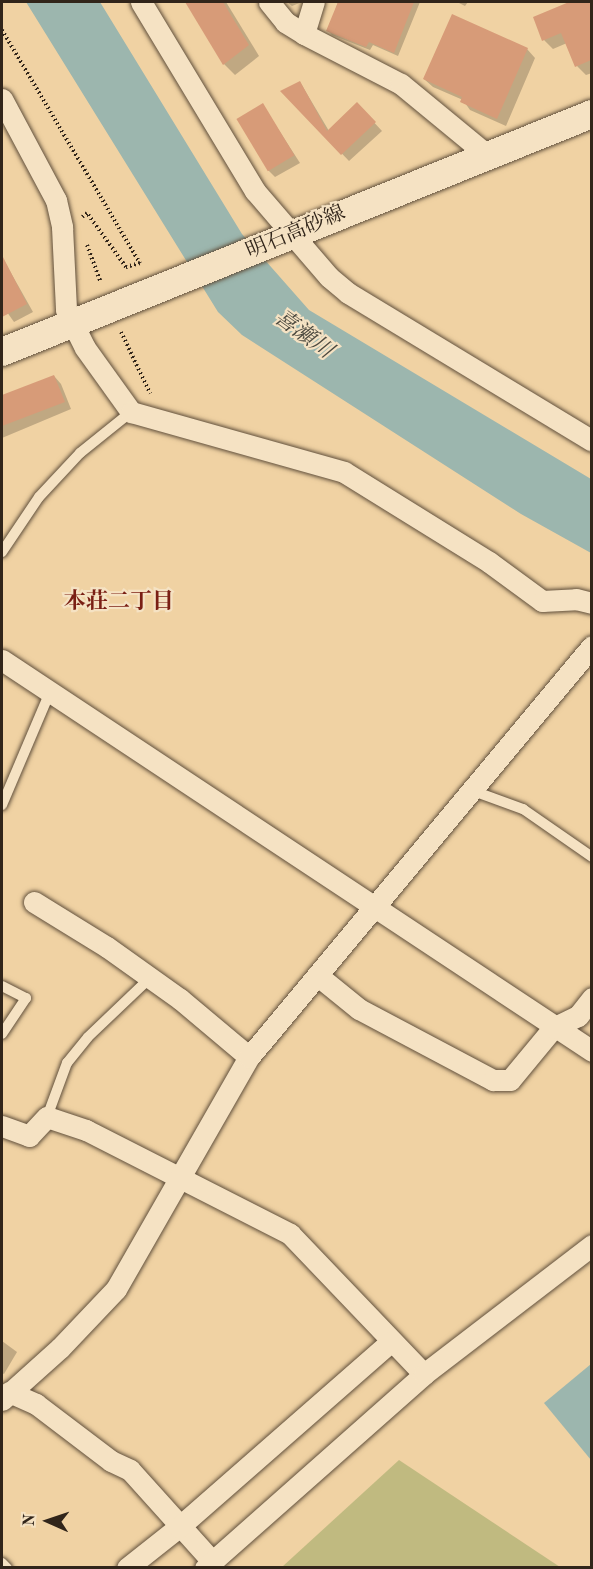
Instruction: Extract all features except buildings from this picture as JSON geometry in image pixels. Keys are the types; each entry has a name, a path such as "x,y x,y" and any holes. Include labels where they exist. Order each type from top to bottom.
{"main road":[{"name":"明石高砂線","path":"2,352 156,291 486,154 591,114"}],"street":[{"path":"141,2 220,138 288,236 348,293 591,441"},
{"path":"269,2 285,22 304,34 400,84 486,154"},
{"path":"304,34 314,2"},
{"path":"2,99 56,200 62,227 66,310 75,323 85,348 131,412 344,472 489,561 542,601 576,599 591,603"},
{"path":"4,1392 60,1348 116,1289 249,1057 468,789 591,646"},
{"path":"2,660 591,1051"},
{"path":"34,902 150,978 249,1057"},
{"path":"317,975 359,1009 493,1080 510,1080 554,1028 578,1016 591,998"},
{"path":"2,1126 29,1136 47,1117 86,1130 290,1234 358,1302 390,1342 424,1374"},
{"path":"4,1392 36,1404 111,1461 130,1470 208,1564 424,1374 591,1245"},
{"path":"127,1568 179,1527 390,1342"}],"lane":[{"path":"2,552 39,497 80,453 131,412"},
{"path":"2,805 50,692"},
{"path":"468,789 523,809 591,857"},
{"path":"47,1117 67,1064 88,1037 150,978"},
{"path":"2,986 26,998 2,1034"},
{"path":"2,1563 8,1568"}],"path":[{"path":"2,30 140,263 126,267 87,213 78,219 82,230"},
{"path":"86,240 101,284"},
{"path":"119,329 162,420"}],"shaded area":[{"path":"399,1460 560,1567 282,1567"}],"water":[{"name":"喜瀬川","path":"26,2 100,2 242,234 309,310 591,479 591,553 521,514 242,335 218,312"},
{"path":"591,1364 591,1460 544,1403"}],"district":[{"name":"本荘二丁目","path":"119,603"}]}
